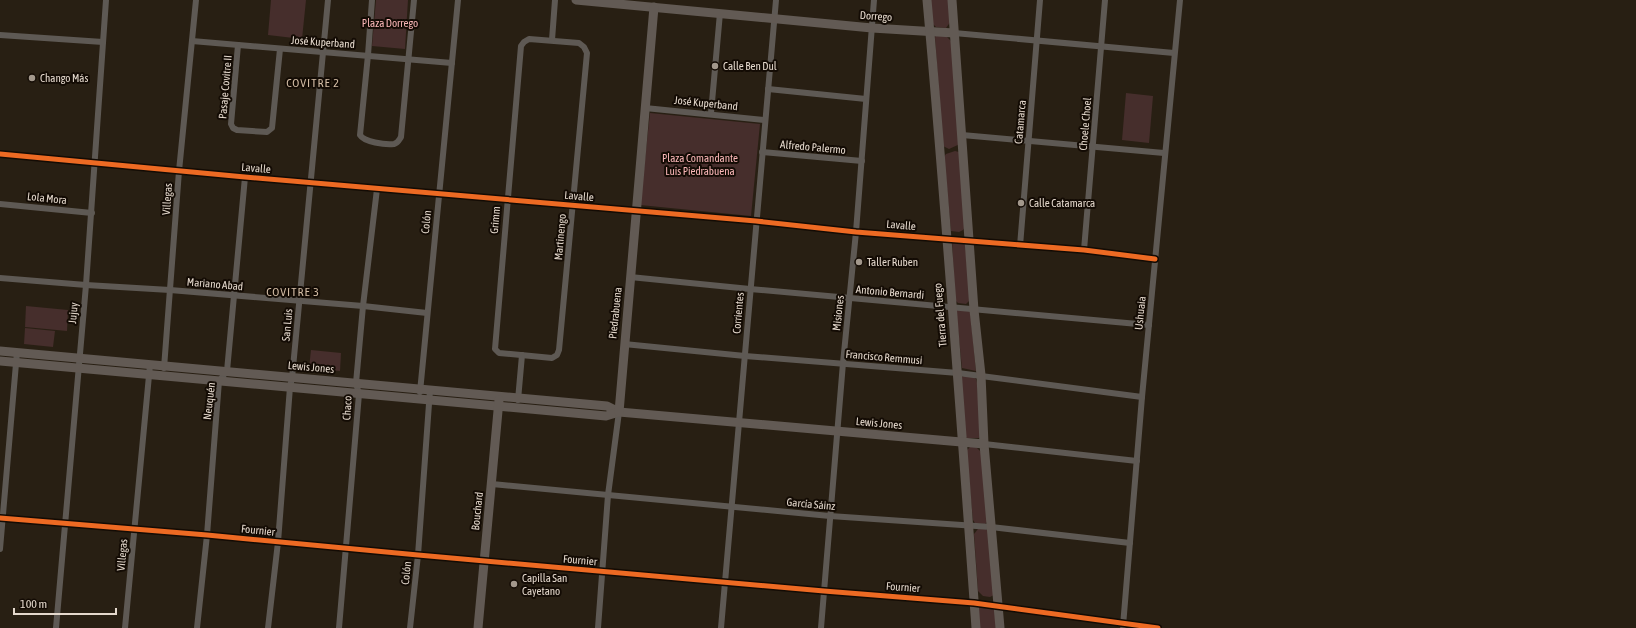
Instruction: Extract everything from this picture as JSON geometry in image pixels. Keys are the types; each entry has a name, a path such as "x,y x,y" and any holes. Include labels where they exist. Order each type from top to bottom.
{"main road":[{"name":"Dorrego","path":"576,0 654,4 774,19 872,28 954,33"},
{"name":"Tierra del Fuego","path":"927,0 941,154 946,239 970,525 976,628"},
{"path":"952,0 974,310 981,375 984,444 1000,628"},
{"name":"Piedrabuena","path":"619,412 654,4"},
{"name":"Lewis Jones","path":"0,351 79,358 149,370"},
{"name":"Lewis Jones","path":"0,361 78,368 164,371 227,371 430,390 499,402 517,408 606,416 619,412"},
{"name":"Lewis Jones","path":"164,371 219,381 359,394 430,400 499,402 518,397 607,406 619,412 984,444"},
{"name":"Bouchard","path":"478,628 483,560 492,484 499,402"}],"street":[{"name":"Jujuy","path":"56,628 92,213 106,0"},
{"name":"Villegas","path":"164,371 179,171 196,0"},
{"name":"San Luis","path":"268,628 278,542 290,387 328,0"},
{"path":"372,0 360,135 362,139 367,141 394,144 398,142 401,137 410,59 414,0"},
{"name":"Colón","path":"420,399 458,0"},
{"path":"552,40 555,0"},
{"name":"Corrientes","path":"721,628 776,0"},
{"name":"Misiones","path":"821,628 843,363 862,161 874,0"},
{"name":"Catamarca","path":"1020,246 1040,0"},
{"name":"Choele Choel","path":"1084,250 1094,147 1105,0"},
{"name":"Ushuaia","path":"1123,626 1164,153 1180,0"},
{"path":"711,113 720,13"},
{"name":"Dorrego","path":"954,33 1174,53"},
{"path":"0,35 103,42"},
{"name":"Grimm","path":"522,355 499,353 495,349 521,46 529,39 552,40"},
{"name":"Martinengo","path":"522,355 552,358 557,355 559,350 573,205 587,53 584,47 579,43 552,40"},
{"name":"José Kuperband","path":"192,41 452,62"},
{"name":"Pasaje Covitre II","path":"238,45 231,124 233,128 237,130 267,132 272,128 280,49"},
{"path":"768,89 866,98"},
{"name":"José Kuperband","path":"645,108 711,113 765,120"},
{"path":"962,135 1164,153"},
{"name":"Alfredo Palermo","path":"762,152 862,161"},
{"name":"Lavalle","path":"0,154 377,189 756,221 856,232 1084,250 1155,259"},
{"name":"Neuquén","path":"197,628 207,535 219,381 227,371 245,177"},
{"name":"Chaco","path":"339,628 359,394 356,383 363,306 377,189"},
{"name":"Lola Mora","path":"0,204 92,213"},
{"name":"Antonio Bernardi","path":"630,277 750,290 1149,325"},
{"name":"Mariano Abad","path":"0,278 170,290 363,306 427,313"},
{"name":"Francisco Remmusi","path":"624,344 745,356 981,375 1142,397"},
{"path":"0,549 17,352"},
{"path":"517,408 522,355"},
{"name":"Villegas","path":"125,628 149,370"},
{"name":"Colón","path":"410,628 418,555 430,390"},
{"name":"Piedrabuena","path":"598,628 608,495 619,412"},
{"name":"Lewis Jones","path":"984,444 1137,461"},
{"name":"García Sáinz","path":"492,484 830,516 970,525 1130,543"},
{"name":"Fournier","path":"2,518 207,535 603,572 998,605 1123,626 1158,628"}],"green space":[{"path":"271,0 306,0 302,39 268,35"},
{"name":"Plaza Dorrego","path":"376,0 408,0 405,49 372,46"},
{"path":"930,0 949,0 951,21 946,28 936,27 933,24"},
{"path":"936,34 945,35 952,42 960,144 949,149 943,146 935,38"},
{"path":"1126,93 1153,96 1149,143 1122,140"},
{"name":"Plaza Comandante Luis Piedrabuena","path":"650,113 760,124 751,216 640,205"},
{"path":"955,151 959,152 965,227 959,232 951,231 944,157 946,154"},
{"path":"952,240 965,242 970,300 966,304 958,303 955,300"},
{"path":"26,306 68,310 67,331 25,327"},
{"path":"956,310 970,310 976,371 962,368"},
{"path":"25,328 55,331 53,347 24,344"},
{"path":"311,350 341,353 340,371 309,368"},
{"path":"970,375 976,379 977,383 981,436 979,438 967,438 965,436 961,377"},
{"path":"970,447 976,447 982,453 988,521 985,524 975,523 973,520 966,451"},
{"path":"978,529 986,529 988,531 994,595 990,597 983,596 978,591 974,534"},
{"path":"978,606 993,608 995,611 996,628 980,628"}],"cycle path":[{"path":"0,154 245,177 756,221 856,232 1084,250 1155,259"},
{"path":"0,518 974,603 1158,628"}],"place":[{"name":"Calle Ben Dul","path":"715,66"},
{"name":"Chango Más","path":"32,78"},
{"name":"Calle Catamarca","path":"1021,203"},
{"name":"Taller Ruben","path":"859,262"},
{"name":"Capilla San Cayetano","path":"514,584"}],"district":[{"name":"COVITRE 2","path":"313,83"},
{"name":"COVITRE 3","path":"293,292"}]}
